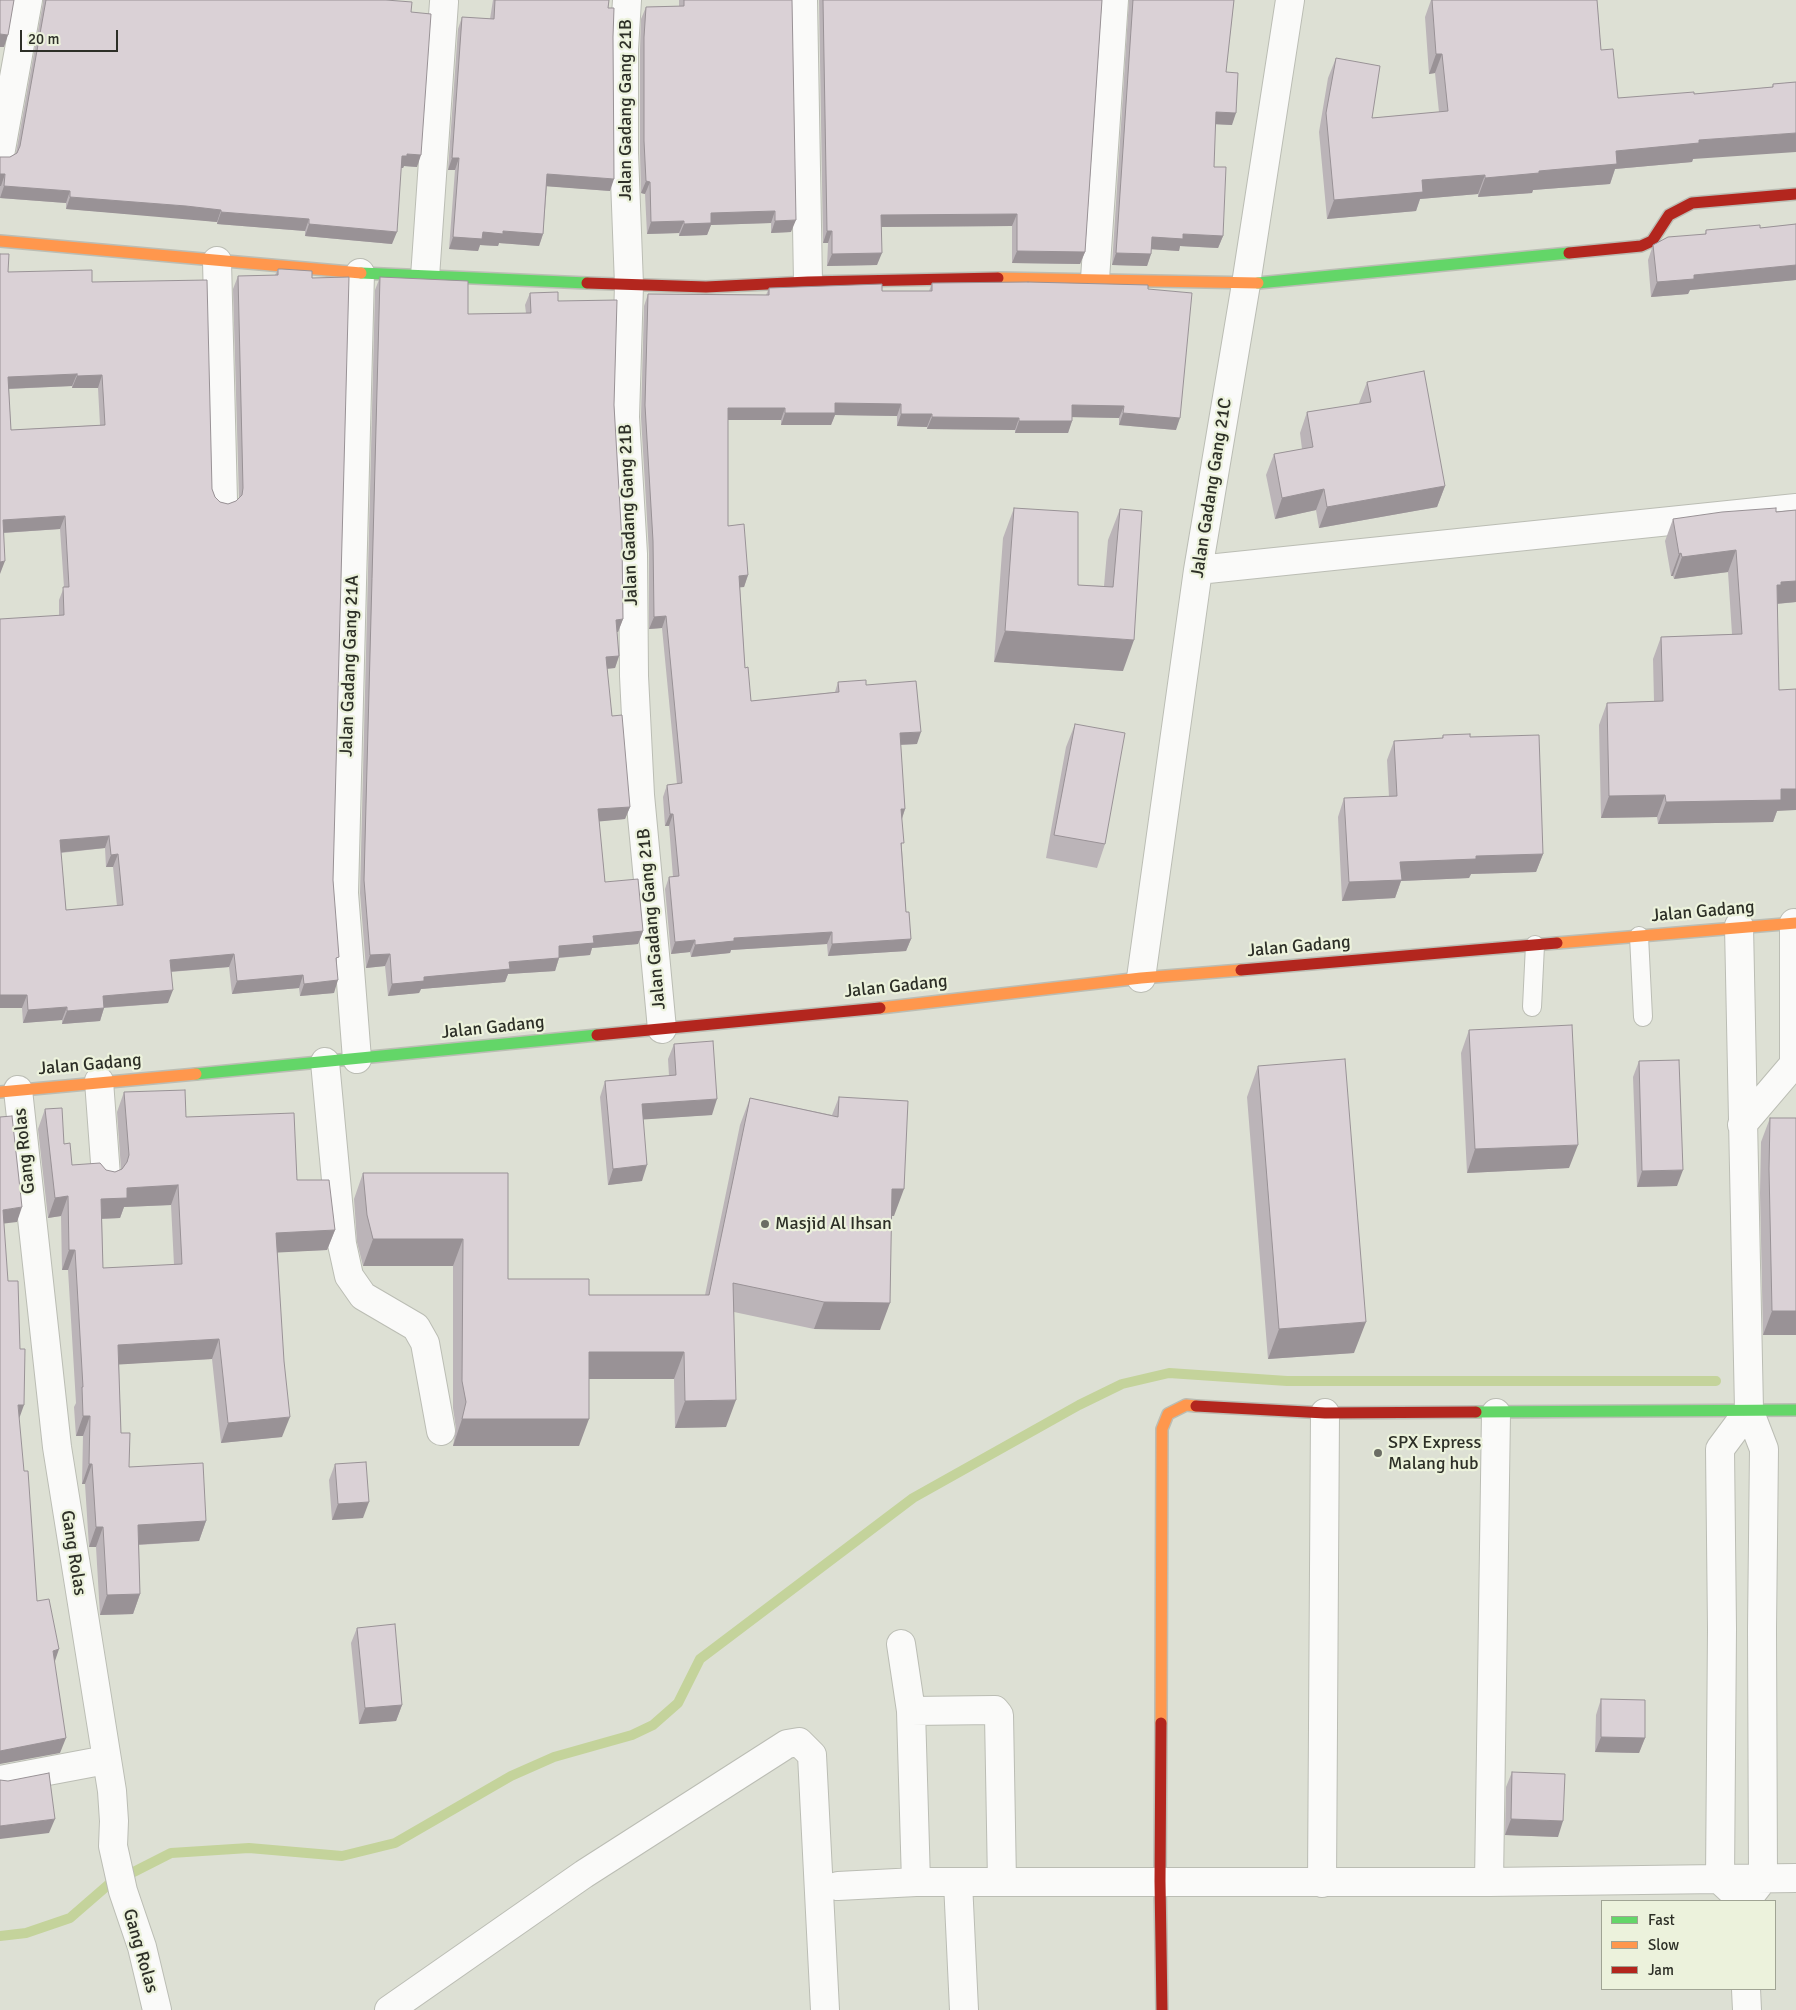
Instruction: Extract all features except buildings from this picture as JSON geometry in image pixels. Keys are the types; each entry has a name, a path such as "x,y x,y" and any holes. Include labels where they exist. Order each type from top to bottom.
{"main road":[{"path":"0,241 360,273 629,285 706,287 808,282 1024,278 1246,284 1642,246 1652,241 1668,215 1692,203 1796,194"},
{"name":"Jalan Gadang","path":"9,1091 662,1029 1141,978 1739,926 1795,923"},
{"path":"1162,2010 1160,1881 1162,1429 1168,1414 1186,1405 1325,1413 1796,1410"}],"street":[{"path":"0,155 28,0"},
{"name":"Jalan Gadang Gang 21B","path":"627,0 624,49 624,153 629,285 625,417 633,554 634,676 640,795 662,1029"},
{"path":"803,0 808,282"},
{"path":"1095,279 1114,0"},
{"name":"Jalan Gadang Gang 21C","path":"1141,978 1198,570 1246,284 1290,0"},
{"path":"425,277 444,2"},
{"path":"217,261 223,500"},
{"name":"Jalan Gadang Gang 21A","path":"357,1059 344,893 360,273"},
{"path":"1198,570 1796,508"},
{"path":"1742,1125 1794,1064 1795,923"},
{"path":"1739,926 1748,1410 1764,1449 1762,1629 1763,1879 1745,1900"},
{"path":"325,1062 342,1244 349,1276 363,1296 416,1326 424,1343 441,1431"},
{"path":"99,1081 106,1176"},
{"name":"Gang Rolas","path":"9,1091 56,1447 112,1791 113,1846 120,1880 142,1947 157,2010"},
{"path":"1743,1900 1720,1880 1722,1629 1720,1449 1748,1410"},
{"path":"1322,1883 1325,1413"},
{"path":"1489,1882 1496,1413"},
{"path":"1722,1629 1762,1629"},
{"path":"901,1644 911,1710 916,1882"},
{"path":"911,1710 995,1710 999,1715 1002,1882"},
{"path":"389,2010 584,1874 787,1744 799,1742 812,1756 825,2010"},
{"path":"0,1780 106,1760"},
{"path":"838,1886 916,1882 1160,1881 1322,1883 1796,1878"},
{"path":"958,1882 964,2010"},
{"path":"1746,1990 1747,2010"}],"lane":[{"path":"1639,936 1643,1017"},
{"path":"1532,1007 1535,945"}],"waterway":[{"path":"0,1936 26,1933 70,1918 108,1885 171,1853 249,1848 342,1856 395,1843 511,1776 554,1757 632,1735 653,1725 678,1703 700,1659 913,1498 1079,1405 1122,1384 1169,1373 1287,1381 1716,1381"}],"traffic: fast":[{"path":"1258,283 1569,253"},
{"path":"361,273 587,283"},
{"path":"196,1074 597,1035"},
{"path":"1476,1412 1796,1410"}],"traffic: slow":[{"path":"0,241 361,273"},
{"path":"998,278 1258,283"},
{"path":"1557,943 1796,923"},
{"path":"880,1008 1141,978 1241,970"},
{"path":"0,1092 196,1074"},
{"path":"1161,1723 1162,1429 1168,1414 1186,1405 1196,1406"}],"traffic: jam":[{"path":"1569,253 1641,246 1652,241 1669,215 1692,203 1796,194"},
{"path":"587,283 706,287 808,282 998,278"},
{"path":"1241,970 1557,943"},
{"path":"597,1035 880,1008"},
{"path":"1196,1406 1325,1413 1476,1412"},
{"path":"1161,1723 1160,1881 1162,2010"}],"place":[{"name":"Masjid Al Ihsan","path":"765,1224"},
{"name":"SPX Express Malang hub","path":"1378,1453"}]}
